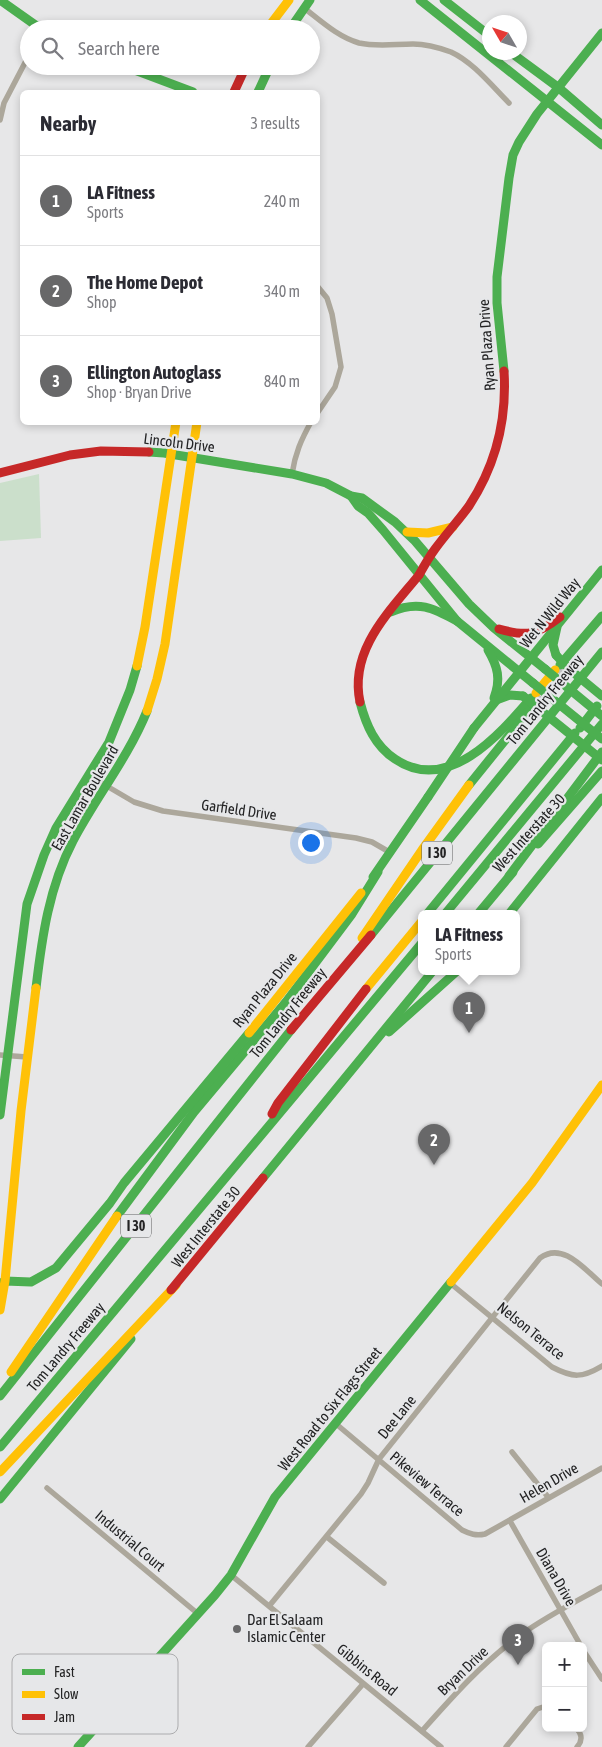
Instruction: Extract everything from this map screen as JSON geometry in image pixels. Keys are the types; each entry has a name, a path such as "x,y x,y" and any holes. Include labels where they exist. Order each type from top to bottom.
{"main road":[{"path":"0,0 28,20"},
{"path":"274,20 289,0"},
{"path":"296,20 310,0"},
{"path":"420,0 602,145"},
{"path":"444,0 482,30"},
{"path":"548,102 602,33"},
{"path":"521,60 602,125"},
{"path":"148,75 188,90"},
{"path":"235,90 242,75"},
{"path":"259,90 266,75"},
{"name":"Ryan Plaza Drive","path":"533,695 510,722 467,759 445,767 428,769 411,767 396,760 374,740 367,727 359,703 358,688 359,670 363,653 370,638 470,505 494,454 504,413 503,347 497,301 498,258 510,171 518,144 548,102"},
{"name":"East Lamar Boulevard","path":"0,1115 3,1055 27,904 44,855 56,828 114,730 130,690 139,657 176,425"},
{"name":"East Lamar Boulevard","path":"0,1310 27,1057 40,946 46,914 55,884 78,830 107,787 135,738 147,710 166,639 197,425"},
{"name":"Lincoln Drive","path":"0,473 58,458 101,450 122,450 172,455 292,474 326,483 372,504 407,532 468,604 494,628 602,716"},
{"name":"Lincoln Drive","path":"351,496 358,506 368,513 384,530 457,621 519,672 533,695"},
{"path":"407,532 428,533 453,527"},
{"name":"Wet N Wild Way","path":"519,672 602,570"},
{"path":"388,613 411,604 434,608 457,621"},
{"path":"494,628 514,634 531,635 543,630 570,609"},
{"path":"334,979 433,832 533,695 559,670 602,617"},
{"path":"558,624 553,645 556,655 568,668 602,696"},
{"path":"484,643 499,672 498,689 493,705"},
{"name":"Tom Landry Freeway","path":"0,1396 265,1063 602,652"},
{"name":"Ryan Plaza Drive","path":"3,1282 31,1282 56,1268 110,1203 124,1183 213,1078 378,872 474,728 519,672"},
{"path":"493,705 510,695 533,695 602,739"},
{"path":"533,695 602,760"},
{"name":"I 30","path":"430,910 600,702"},
{"path":"448,910 602,724"},
{"path":"509,876 602,752"},
{"name":"West Interstate 30","path":"481,910 602,771"},
{"path":"512,910 602,798"},
{"path":"0,1389 160,1156 194,1112 286,1002 352,914 378,872"},
{"name":"I 30","path":"259,1137 278,1103 418,926"},
{"name":"Tom Landry Freeway","path":"0,1447 418,948"},
{"name":"West Interstate 30","path":"0,1499 430,975"},
{"path":"372,1047 453,975"},
{"name":"West Road to Six Flags Street","path":"161,1654 231,1575 275,1498 532,1183 602,1086"},
{"path":"0,1472 176,1285"},
{"name":"West Road to Six Flags Street","path":"78,1747 90,1734"}],"street":[{"path":"304,8 320,20"},
{"path":"320,20 333,30 360,43 415,44 452,53 468,64 509,103"},
{"path":"0,120 4,103 20,72"},
{"path":"320,289 327,298 332,314 341,367 335,387 320,409"},
{"path":"292,474 294,456 299,442 309,425"},
{"name":"Garfield Drive","path":"88,776 134,802 153,808 189,816 356,838 372,842 391,853"},
{"path":"3,1055 27,1057"},
{"name":"Dee Lane","path":"270,1605 361,1494 379,1459 540,1258 553,1252 566,1254 602,1284"},
{"name":"Nelson Terrace","path":"450,1283 552,1367 572,1376 581,1376 602,1366"},
{"name":"Pikeview Terrace","path":"335,1423 462,1530 470,1534 485,1534 510,1521"},
{"path":"512,1452 548,1497"},
{"name":"Helen Drive","path":"510,1521 548,1497 602,1468"},
{"name":"Industrial Court","path":"47,1488 198,1613"},
{"name":"Diana Drive","path":"510,1521 579,1642"},
{"path":"327,1537 384,1583"},
{"name":"Gibbins Road","path":"231,1575 270,1605 441,1747"},
{"name":"Bryan Drive","path":"422,1731 462,1686 488,1661 521,1635 560,1610 602,1587"},
{"path":"587,1656 602,1679"},
{"path":"308,1747 363,1684"},
{"path":"506,1747 537,1709 542,1707"},
{"path":"577,1747 582,1739 579,1732"}],"green space":[{"path":"39,474 41,538 0,541 0,483"}],"tunnel":[{"path":"559,674 564,669"},
{"path":"536,702 541,696"}],"traffic: fast":[{"path":"0,0 28,20"},
{"path":"296,20 310,0"},
{"path":"420,0 602,145"},
{"path":"444,0 482,30"},
{"path":"504,371 497,303 497,277 513,155 537,114 602,33"},
{"path":"521,60 559,88 602,125"},
{"path":"148,75 188,90"},
{"path":"259,90 266,75"},
{"path":"149,452 292,474 326,483 351,496 362,498 395,522 415,541 469,604 494,628 545,669"},
{"path":"351,496 358,506 368,513 383,530 457,621 533,683"},
{"path":"474,728 602,570"},
{"path":"391,612 401,608 425,607 457,621"},
{"path":"560,665 602,616"},
{"path":"556,655 553,645 557,627"},
{"path":"488,650 494,662 498,679 494,698"},
{"path":"371,935 602,652"},
{"path":"556,655 568,668 602,696"},
{"path":"0,1115 27,904 44,855 56,828 109,742 130,690 137,666"},
{"path":"545,669 602,716"},
{"path":"533,683 602,739"},
{"path":"499,699 510,695 523,696"},
{"path":"523,696 602,760"},
{"path":"360,702 372,734 388,754 415,768 434,770 453,765 471,756 504,728 531,698"},
{"path":"580,728 597,706"},
{"path":"469,785 531,708"},
{"path":"36,988 52,894 65,858 82,825 131,745 147,711"},
{"path":"448,910 602,724"},
{"path":"428,797 474,728"},
{"path":"430,910 575,733"},
{"path":"509,876 602,752"},
{"path":"538,844 602,771"},
{"path":"373,877 428,797"},
{"path":"512,910 602,798"},
{"path":"117,1216 194,1112 286,1002 352,914 378,872"},
{"path":"481,910 513,872"},
{"path":"0,1447 418,948"},
{"path":"263,1178 430,975"},
{"path":"389,1032 453,975"},
{"path":"0,1396 291,1030"},
{"path":"1,1283 5,1281 31,1282 56,1268 249,1033"},
{"path":"162,1654 231,1575 275,1497 451,1282"},
{"path":"0,1499 131,1339"},
{"path":"78,1747 90,1734"}],"traffic: slow":[{"path":"274,20 289,0"},
{"path":"137,666 145,627 176,425"},
{"path":"147,711 165,644 197,425"},
{"path":"407,532 428,533 453,527"},
{"path":"536,693 555,670"},
{"path":"362,938 469,785"},
{"path":"249,1033 361,893"},
{"path":"366,989 418,926"},
{"path":"0,1310 5,1281 21,1111 36,988"},
{"path":"451,1282 532,1183 602,1085"},
{"path":"11,1372 117,1216"},
{"path":"0,1472 176,1285"}],"traffic: jam":[{"path":"235,90 242,75"},
{"path":"419,575 435,549 469,506 493,458 504,407 504,371"},
{"path":"0,473 70,455 101,451 149,452"},
{"path":"360,702 358,683 360,665 366,649 384,618 419,575"},
{"path":"499,629 517,633 531,633 545,628 560,617"},
{"path":"291,1030 371,935"},
{"path":"272,1114 278,1103 366,989"},
{"path":"171,1290 263,1178"}],"place":[{"name":"LA Fitness","path":"469,1033"},
{"name":"The Home Depot","path":"434,1165"},
{"name":"Dar El Salaam Islamic Center","path":"237,1629"},
{"name":"Ellington Autoglass","path":"518,1665"}]}
